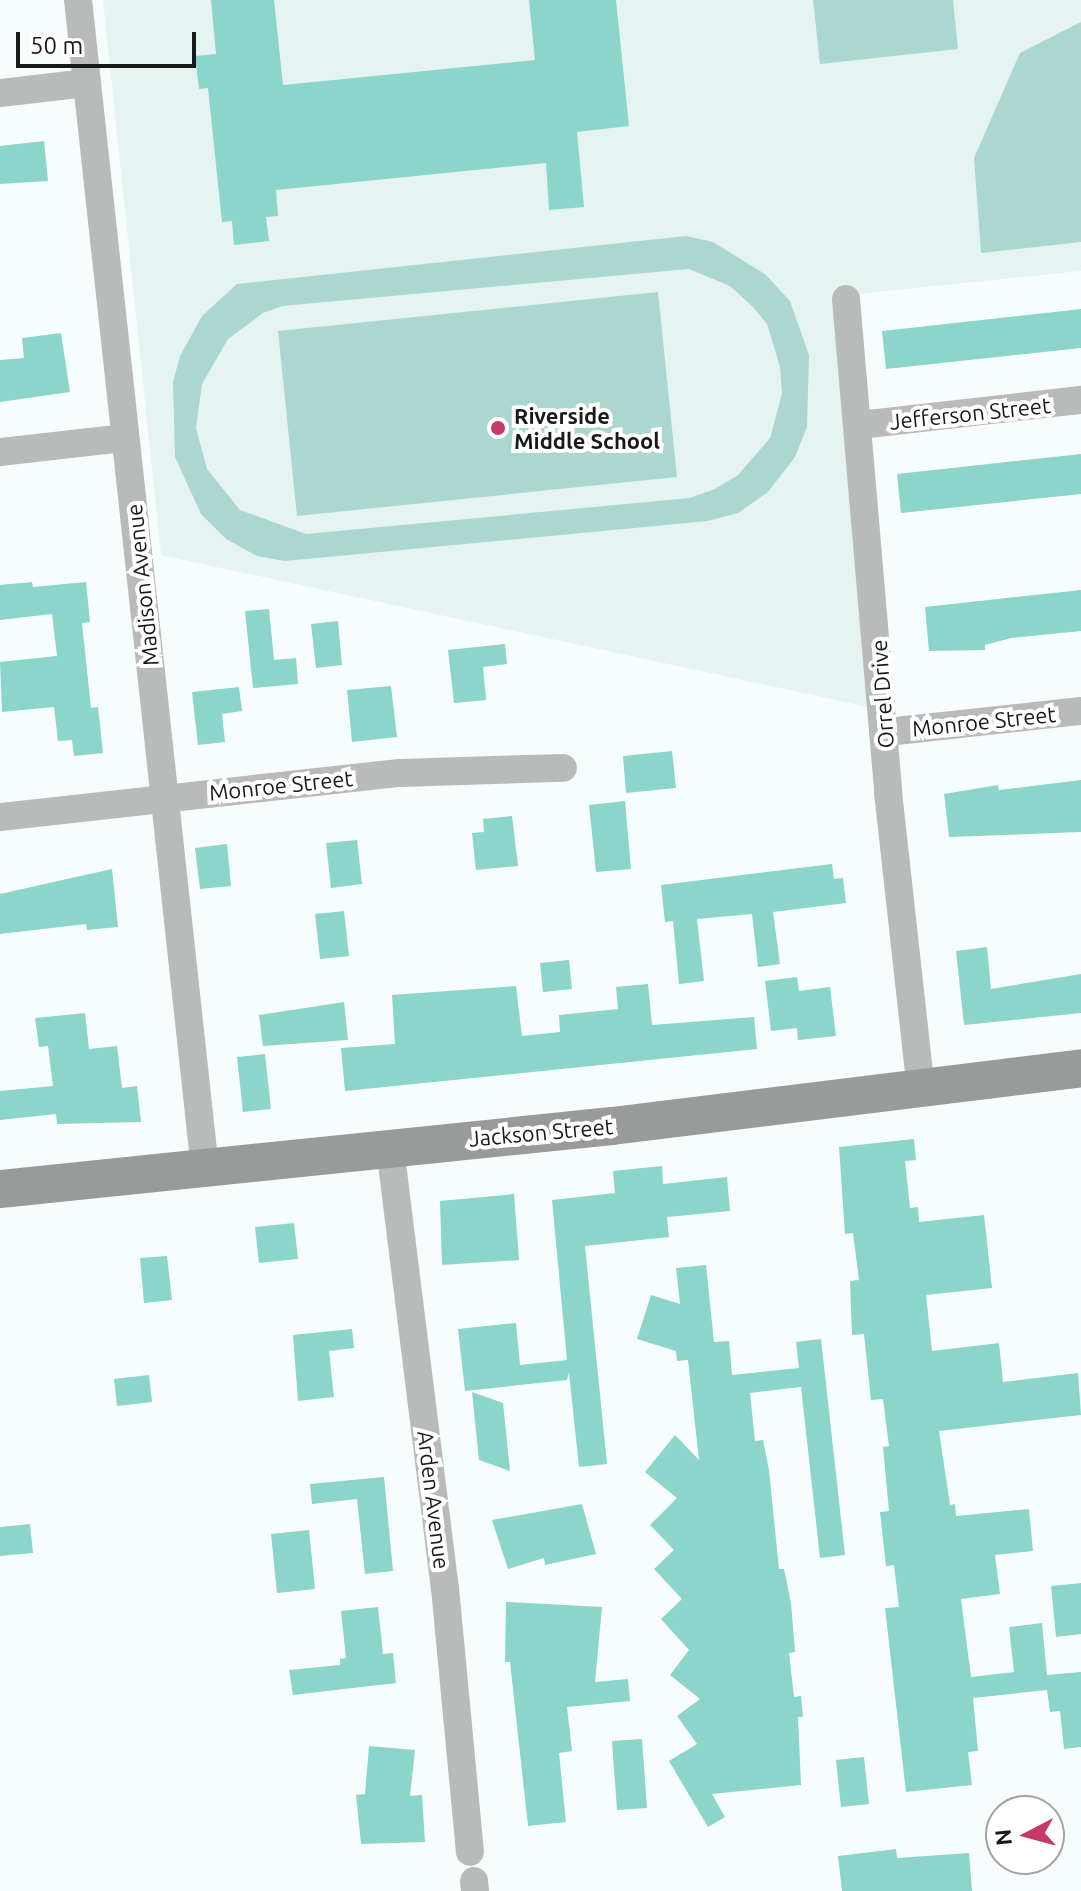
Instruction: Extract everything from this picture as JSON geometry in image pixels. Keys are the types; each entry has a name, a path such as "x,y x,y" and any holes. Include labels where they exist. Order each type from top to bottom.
{"street":[{"name":"Madison Avenue","path":"78,0 205,1170"},
{"path":"0,93 86,83"},
{"name":"Orrel Drive","path":"846,299 887,732 888,792 921,1090"},
{"name":"Jefferson Street","path":"860,425 1081,400"},
{"path":"0,452 125,438"},
{"name":"Monroe Street","path":"887,732 1081,711"},
{"name":"Monroe Street","path":"0,817 400,773 563,768"},
{"name":"Jackson Street","path":"0,1189 205,1170 921,1090 1081,1068"},
{"name":"Arden Avenue","path":"390,1148 445,1588 470,1852"}],"shaded area":[{"name":"Riverside Middle School","path":"103,0 1081,0 1081,271 867,293 835,302 878,709 161,555"}],"green space":[{"path":"813,0 953,0 958,49 820,64"},
{"path":"1081,22 1081,242 981,253 974,158 1020,53"},
{"path":"686,236 713,242 765,274 790,301 809,355 807,427 795,457 768,492 738,513 708,521 285,561 257,556 226,539 201,514 175,457 173,382 180,356 202,316 237,284","holes":["689,269 730,286 767,324 780,367 782,394 770,438 738,475 715,489 690,498 306,534 240,510 207,469 196,428 202,384 228,339 263,313 282,306"]},
{"path":"658,292 677,477 297,516 278,331"}],"building":[{"path":"211,0 274,0 283,85 535,60 529,0 616,0 629,126 577,132 584,207 549,210 546,163 276,190 278,216 266,217 269,241 234,245 232,221 222,222 208,88 199,89 195,56 216,54"},
{"path":"44,141 48,181 0,184 0,146"},
{"path":"1081,309 1081,348 886,369 882,331"},
{"path":"61,333 70,392 0,402 0,360 24,358 22,338"},
{"path":"1081,454 1081,494 901,513 897,474"},
{"path":"32,582 33,587 86,582 90,622 82,623 91,708 98,707 103,753 74,756 72,740 58,741 54,707 2,712 0,662 57,656 52,614 0,620 0,585"},
{"path":"1081,590 1081,631 1011,638 985,645 985,650 929,651 925,607"},
{"path":"269,609 274,660 296,658 298,684 253,688 245,611"},
{"path":"338,621 342,665 316,668 311,624"},
{"path":"505,644 507,664 483,667 486,700 454,703 448,650"},
{"path":"391,686 397,737 352,742 347,690"},
{"path":"239,687 242,711 222,714 225,742 198,745 192,692"},
{"path":"672,751 676,788 626,793 623,756"},
{"path":"1081,780 1081,832 949,837 944,794 998,785 999,790"},
{"path":"625,801 631,869 596,872 589,805"},
{"path":"512,816 518,866 476,870 472,833 484,832 483,819"},
{"path":"357,840 362,884 331,888 326,843"},
{"path":"227,844 231,886 200,889 195,848"},
{"path":"832,864 834,879 843,878 846,903 773,912 780,964 758,967 752,914 697,919 704,981 679,984 673,921 665,922 661,885"},
{"path":"112,869 118,927 87,930 86,924 0,934 0,894"},
{"path":"344,911 349,956 320,959 315,914"},
{"path":"987,947 991,989 1081,974 1081,1013 964,1025 956,951"},
{"path":"569,960 572,989 543,992 540,963"},
{"path":"797,977 799,991 830,987 836,1036 798,1040 797,1028 771,1031 765,981"},
{"path":"648,984 652,1025 754,1017 757,1049 345,1091 341,1048 395,1044 392,995 516,986 522,1036 560,1032 559,1015 618,1009 616,987"},
{"path":"344,1002 348,1040 263,1046 259,1015"},
{"path":"85,1013 89,1049 117,1046 122,1088 137,1086 141,1122 57,1124 56,1114 0,1120 0,1091 53,1086 48,1046 39,1047 35,1018"},
{"path":"265,1054 271,1109 243,1112 237,1057"},
{"path":"914,1139 916,1160 905,1161 910,1208 918,1207 919,1222 984,1215 992,1288 926,1295 932,1351 999,1343 1003,1382 1078,1373 1081,1415 939,1431 950,1505 955,1504 956,1516 1029,1509 1033,1551 995,1555 1000,1594 961,1599 971,1677 1014,1672 1009,1627 1042,1623 1047,1675 1081,1672 1081,1747 1064,1749 1060,1711 1050,1712 1047,1690 973,1698 978,1751 968,1752 972,1785 906,1792 885,1608 899,1607 894,1565 886,1566 880,1512 889,1511 883,1447 889,1446 883,1399 871,1400 864,1334 852,1335 850,1281 859,1280 853,1233 845,1234 839,1147"},
{"path":"662,1166 663,1184 727,1177 730,1211 667,1217 669,1237 585,1246 607,1464 579,1467 569,1373 567,1380 465,1391 458,1329 516,1323 520,1365 567,1360 552,1200 615,1193 613,1171"},
{"path":"514,1194 519,1260 442,1265 440,1201"},
{"path":"294,1223 298,1259 259,1263 255,1227"},
{"path":"167,1256 172,1300 144,1303 140,1258"},
{"path":"706,1265 714,1342 729,1341 732,1375 799,1368 796,1342 821,1339 845,1555 820,1558 801,1387 750,1393 755,1441 763,1440 769,1470 779,1569 784,1569 791,1603 795,1652 789,1653 794,1697 801,1696 803,1717 798,1717 801,1785 712,1794 725,1817 708,1827 669,1761 697,1744 677,1716 700,1699 670,1675 689,1650 661,1619 682,1599 654,1569 674,1550 650,1525 677,1498 645,1472 675,1435 699,1460 688,1360 677,1361 676,1351 637,1339 651,1295 680,1304 676,1268"},
{"path":"352,1329 354,1348 329,1351 334,1397 298,1401 293,1335"},
{"path":"149,1375 152,1402 117,1406 114,1379"},
{"path":"472,1392 503,1403 510,1471 479,1460"},
{"path":"384,1477 393,1571 365,1574 357,1499 312,1504 310,1484"},
{"path":"582,1504 596,1554 545,1565 544,1558 508,1569 492,1520"},
{"path":"30,1524 33,1553 0,1556 0,1527"},
{"path":"309,1530 315,1589 277,1593 271,1534"},
{"path":"1081,1583 1081,1634 1056,1637 1051,1586"},
{"path":"506,1602 602,1607 595,1682 628,1679 630,1701 567,1707 572,1751 559,1753 566,1822 528,1826 510,1662 505,1662"},
{"path":"378,1607 383,1654 393,1653 396,1683 293,1695 289,1670 340,1665 340,1659 346,1658 341,1611"},
{"path":"642,1739 647,1808 617,1810 612,1741"},
{"path":"369,1746 415,1750 410,1796 422,1795 425,1842 361,1844 356,1795 365,1794"},
{"path":"864,1757 869,1804 841,1807 836,1760"},
{"path":"896,1849 897,1858 969,1853 972,1891 842,1891 838,1856"}],"place":[{"name":"Riverside Middle School","path":"498,428"}]}
